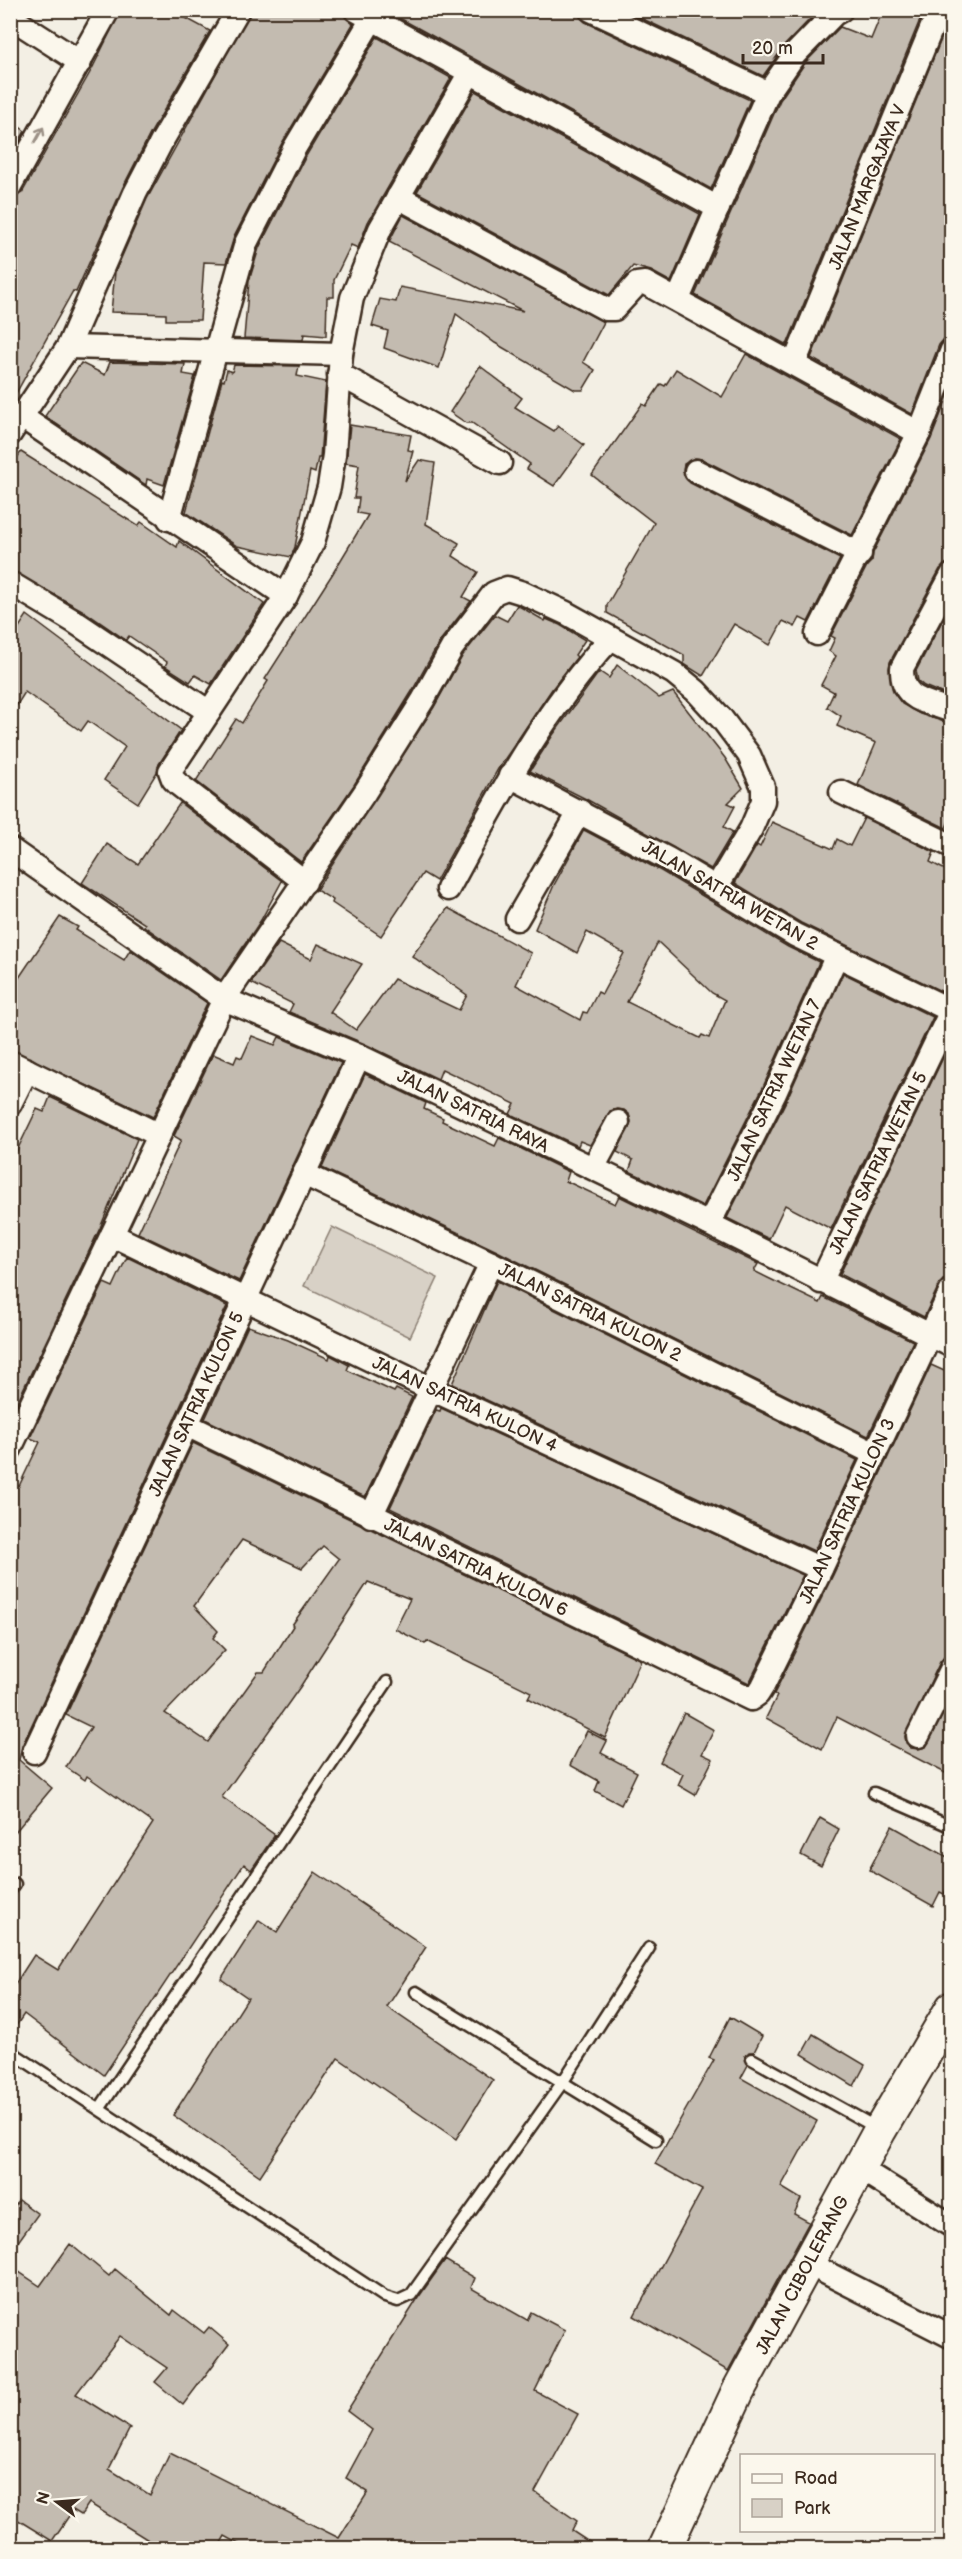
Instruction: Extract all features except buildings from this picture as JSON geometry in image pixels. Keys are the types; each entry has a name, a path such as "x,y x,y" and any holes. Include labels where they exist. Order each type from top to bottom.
{"street":[{"path":"10,186 108,10"},
{"path":"238,10 162,141 135,193 68,347 16,425 169,519 286,596"},
{"path":"591,10 768,93"},
{"name":"JALAN MARGAJAYA V","path":"794,364 939,10"},
{"path":"678,299 768,93 795,54 834,12"},
{"path":"169,519 246,243 364,15 718,208"},
{"path":"13,24 80,62"},
{"path":"305,882 178,784 170,775 173,764 286,596 314,542 329,487 338,422 340,364 352,298 380,229 469,74"},
{"path":"398,197 606,309 614,309 641,282 678,299 919,433"},
{"path":"68,347 216,351 340,364 500,464"},
{"path":"817,634 860,554 919,433 951,350"},
{"path":"696,471 860,554"},
{"path":"951,575 902,668 902,679 904,688 910,694 951,711"},
{"path":"10,583 75,622 209,712"},
{"path":"10,1449 224,999 382,765 452,648 494,593 507,588 524,593 566,613 674,674 696,691 722,719 749,754 764,787 763,801 751,829 716,888"},
{"path":"448,889 510,776 535,736 587,664 610,639"},
{"name":"JALAN SATRIA WETAN 2","path":"510,776 580,811 795,935 951,1011"},
{"path":"841,792 951,846"},
{"path":"516,919 580,811"},
{"name":"JALAN SATRIA RAYA","path":"10,849 224,999 359,1056 709,1224 951,1346"},
{"name":"JALAN SATRIA WETAN 7","path":"709,1224 775,1093 837,955"},
{"name":"JALAN SATRIA WETAN 5","path":"821,1282 951,1011"},
{"name":"JALAN SATRIA KULON 5","path":"34,1752 359,1056"},
{"path":"10,1104 19,1066 159,1135"},
{"path":"593,1168 618,1122"},
{"name":"JALAN SATRIA KULON 2","path":"304,1174 491,1263 875,1454"},
{"name":"JALAN SATRIA KULON 4","path":"112,1235 431,1389 821,1569"},
{"path":"371,1516 491,1263"},
{"name":"JALAN SATRIA KULON 3","path":"763,1686 821,1569 951,1289"},
{"name":"JALAN SATRIA KULON 6","path":"187,1425 744,1696 754,1698 763,1686"},
{"path":"918,1736 951,1668"},
{"name":"JALAN CIBOLERANG","path":"665,2548 738,2391 880,2130 951,2008"},
{"path":"859,2168 951,2226"},
{"path":"809,2264 951,2337"}],"lane":[{"path":"100,2108 387,1682"},
{"path":"874,1793 951,1827"},
{"path":"10,2051 385,2297 398,2301 411,2295 562,2083 649,1948"},
{"path":"416,1992 656,2140"},
{"path":"752,2059 880,2130"}],"green space":[{"path":"332,1227 438,1278 410,1337 304,1286"}]}
